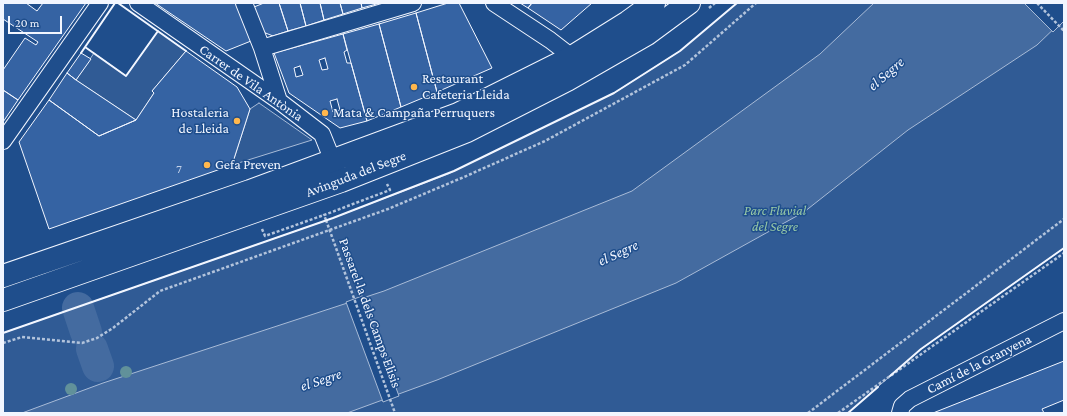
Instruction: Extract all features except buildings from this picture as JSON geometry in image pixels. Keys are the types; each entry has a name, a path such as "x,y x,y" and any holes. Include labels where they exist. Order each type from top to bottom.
{"main road":[{"name":"Avinguda del Segre","path":"3,276 333,161 458,114 572,57 654,3"},
{"name":"Avinguda del Segre","path":"3,300 341,181 467,131 562,82 647,34 689,3"}],"street":[{"path":"3,141 100,3"},
{"name":"Carrer de Vila Antònia","path":"138,3 322,134 341,181"},
{"path":"244,3 262,48 279,102"},
{"path":"262,48 413,3"},
{"path":"494,3 550,40 572,57"},
{"name":"Camí de la Granyena","path":"900,413 902,406 910,399 1064,321"}],"path":[{"path":"3,343 22,336 82,343 97,338 113,328 160,291 388,209 545,141 685,65 756,3"},
{"path":"1037,3 1064,31"},
{"path":"262,228 265,236 324,215 390,190 387,183"},
{"name":"Passarel·la dels Camps Elisis","path":"324,215 395,413"},
{"path":"808,413 1064,220"},
{"path":"838,413 1064,253"}],"shaded area":[{"name":"Parc Fluvial del Segre","path":"737,3 1064,3 1064,248 921,349 848,413 3,413 3,333 333,218 448,174 614,93 680,51"},
{"path":"158,31 186,51 152,91 154,93 136,120 76,80 94,53 126,76"},
{"path":"259,103 312,140 232,165 250,109"}],"water":[{"name":"el Segre","path":"874,3 1064,3 1064,19 1037,45 908,130 804,212 676,283 437,380 347,413 22,413 103,383 384,291 632,191 820,54"}],"pier":[{"path":"1024,3 1064,3 1064,21 1053,32"},
{"path":"362,296 399,396 383,402 346,302"}],"waterway":[{"path":"78,308 86,332"},
{"path":"92,349 98,366"}],"wall":[{"path":"81,53 115,3"},
{"path":"118,3 186,51"},
{"path":"3,333 333,218 454,171 614,93 680,51 737,3"},
{"path":"85,47 126,76 158,31"},
{"path":"890,376 921,349 1064,248"},
{"path":"848,413 878,387"}],"place":[{"name":"Restaurant Cafeteria Lleida","path":"414,87"},
{"name":"Mata & Campaña Perruquers","path":"325,113"},
{"name":"Hostaleria de Lleida","path":"237,121"},
{"name":"Gefa Preven","path":"207,165"}]}
